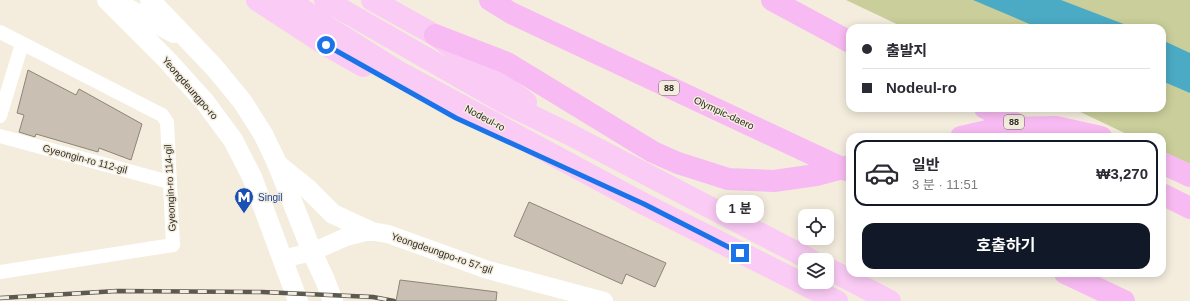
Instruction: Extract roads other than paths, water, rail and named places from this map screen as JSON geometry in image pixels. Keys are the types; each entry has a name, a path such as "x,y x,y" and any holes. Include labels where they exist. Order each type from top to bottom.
{"highway":[{"name":"Olympic-daero","path":"490,0 511,14 846,170"},
{"path":"772,0 846,40"},
{"path":"435,35 507,63 653,152 678,163 728,179 774,181 816,175 846,167"},
{"name":"88","path":"993,112 1036,133"},
{"path":"978,133 1000,128 1056,126 1085,133"},
{"path":"1166,164 1190,176"},
{"path":"1166,196 1190,208"},
{"path":"1073,277 1124,301"}],"main road":[{"name":"Yeongdeungpo-ro","path":"107,0 168,60 200,96 233,140 252,177 298,301"},
{"path":"110,0 188,41"},
{"path":"150,0 214,67 242,101 263,134 333,301"},
{"path":"257,0 326,45 456,118 644,204"},
{"name":"Nodeul-ro","path":"289,0 326,26 399,72 644,204 837,301"},
{"path":"325,0 503,102 798,253"},
{"path":"372,0 435,35 568,134"},
{"path":"276,163 308,189 333,214 370,231"},
{"path":"834,272 890,301"}],"street":[{"name":"Gyeongin-ro 114-gil","path":"0,32 162,115 166,122 173,245 0,272"},
{"path":"0,116 22,44"},
{"name":"Gyeongin-ro 112-gil","path":"0,136 169,182"},
{"name":"Yeongdeungpo-ro 57-gil","path":"285,267 312,252 346,237 370,231 388,234 488,270 604,301"}],"water":[{"path":"973,0 1061,0 1124,24 1030,24"},
{"path":"1166,42 1190,53 1190,93 1166,83"}],"railway":[{"path":"0,298 117,291 262,292 373,297 394,301"}],"place":[{"name":"Singil","path":"244,214"}]}
